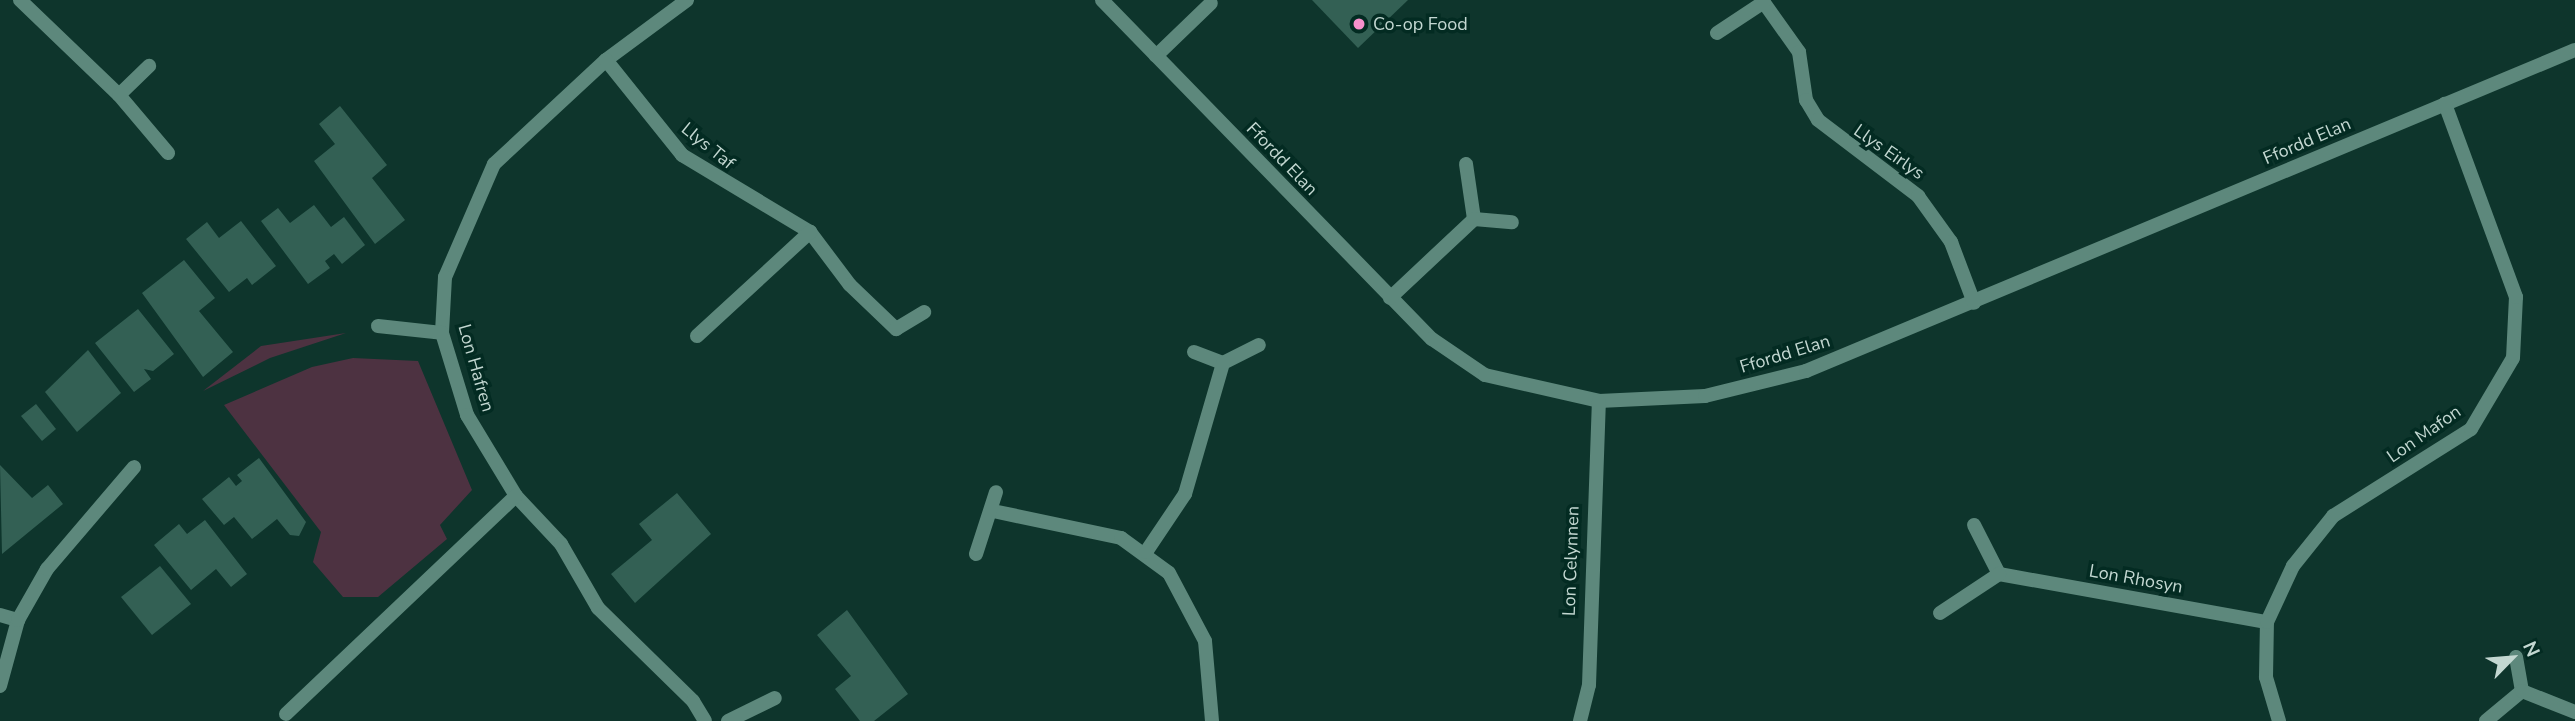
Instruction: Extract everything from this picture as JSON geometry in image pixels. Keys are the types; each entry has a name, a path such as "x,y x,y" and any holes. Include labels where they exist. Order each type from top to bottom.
{"street":[{"path":"20,0 119,95 168,153"},
{"name":"Lon Hafren","path":"687,0 606,60 494,164 445,277 442,333 467,415 516,496 561,544 598,608 693,701 705,721"},
{"name":"Ffordd Elan","path":"1102,0 1432,339 1485,374 1599,401 1705,396 1806,372 2575,50"},
{"path":"1717,33 1763,1"},
{"name":"Llys Eirlys","path":"1763,1 1798,52 1806,100 1818,120 1918,196 1951,242 1974,303"},
{"path":"1156,57 1211,3"},
{"name":"Llys Taf","path":"606,60 682,155 810,232 850,285 897,329 924,312"},
{"path":"119,95 149,66"},
{"name":"Lon Mafon","path":"2279,721 2266,677 2267,622 2293,566 2333,516 2471,429 2513,358 2516,297 2445,104"},
{"path":"1466,164 1474,219"},
{"path":"1390,298 1474,219 1512,222"},
{"path":"697,336 810,232"},
{"path":"378,326 442,333"},
{"path":"1146,552 1185,494 1223,363 1259,345"},
{"path":"1194,352 1223,363"},
{"name":"Lon Celynnen","path":"1580,721 1589,685 1599,401"},
{"path":"0,686 18,620 47,569 134,467"},
{"path":"976,554 993,511 996,492"},
{"path":"286,714 516,496"},
{"path":"993,511 1121,538 1146,552 1169,573 1205,641 1212,721"},
{"path":"1940,613 1999,574 1973,525"},
{"name":"Lon Rhosyn","path":"1999,574 2267,622"},
{"path":"0,615 18,620"},
{"path":"2516,657 2522,691"},
{"path":"2522,691 2575,712"},
{"path":"2486,721 2522,691"},
{"path":"728,721 775,698"}],"shaded area":[{"path":"346,333 270,358 203,391 261,346"},
{"path":"353,358 418,361 472,490 440,525 447,539 378,597 343,597 313,562 321,532 224,405 312,367"}],"building":[{"name":"Co-op Food","path":"1312,0 1408,0 1358,48"},
{"path":"340,106 387,165 372,178 405,220 375,244 314,161 335,144 319,124"},
{"path":"314,205 331,227 344,217 365,245 342,264 334,254 325,261 330,268 308,284 261,221 278,208 290,223"},
{"path":"241,221 276,266 252,285 247,278 229,292 186,239 207,222 219,238"},
{"path":"184,260 215,298 199,311 233,352 203,377 142,293"},
{"path":"138,309 174,354 153,371 144,369 151,379 134,392 95,343"},
{"path":"88,350 121,393 77,432 45,392"},
{"path":"36,404 56,429 42,441 21,416"},
{"path":"259,458 306,522 299,536 290,535 277,519 252,539 234,517 224,525 202,499 229,477 236,486 242,481 237,475"},
{"path":"0,465 32,498 48,485 63,504 2,554"},
{"path":"677,493 711,534 635,603 611,574 652,540 639,524"},
{"path":"205,520 247,574 231,587 216,569 191,590 154,545 179,524 187,534"},
{"path":"160,566 191,604 152,635 121,597"},
{"path":"847,610 908,694 874,721 860,721 835,689 851,676 817,635"}],"place":[{"name":"Co-op Food","path":"1359,24"}]}
